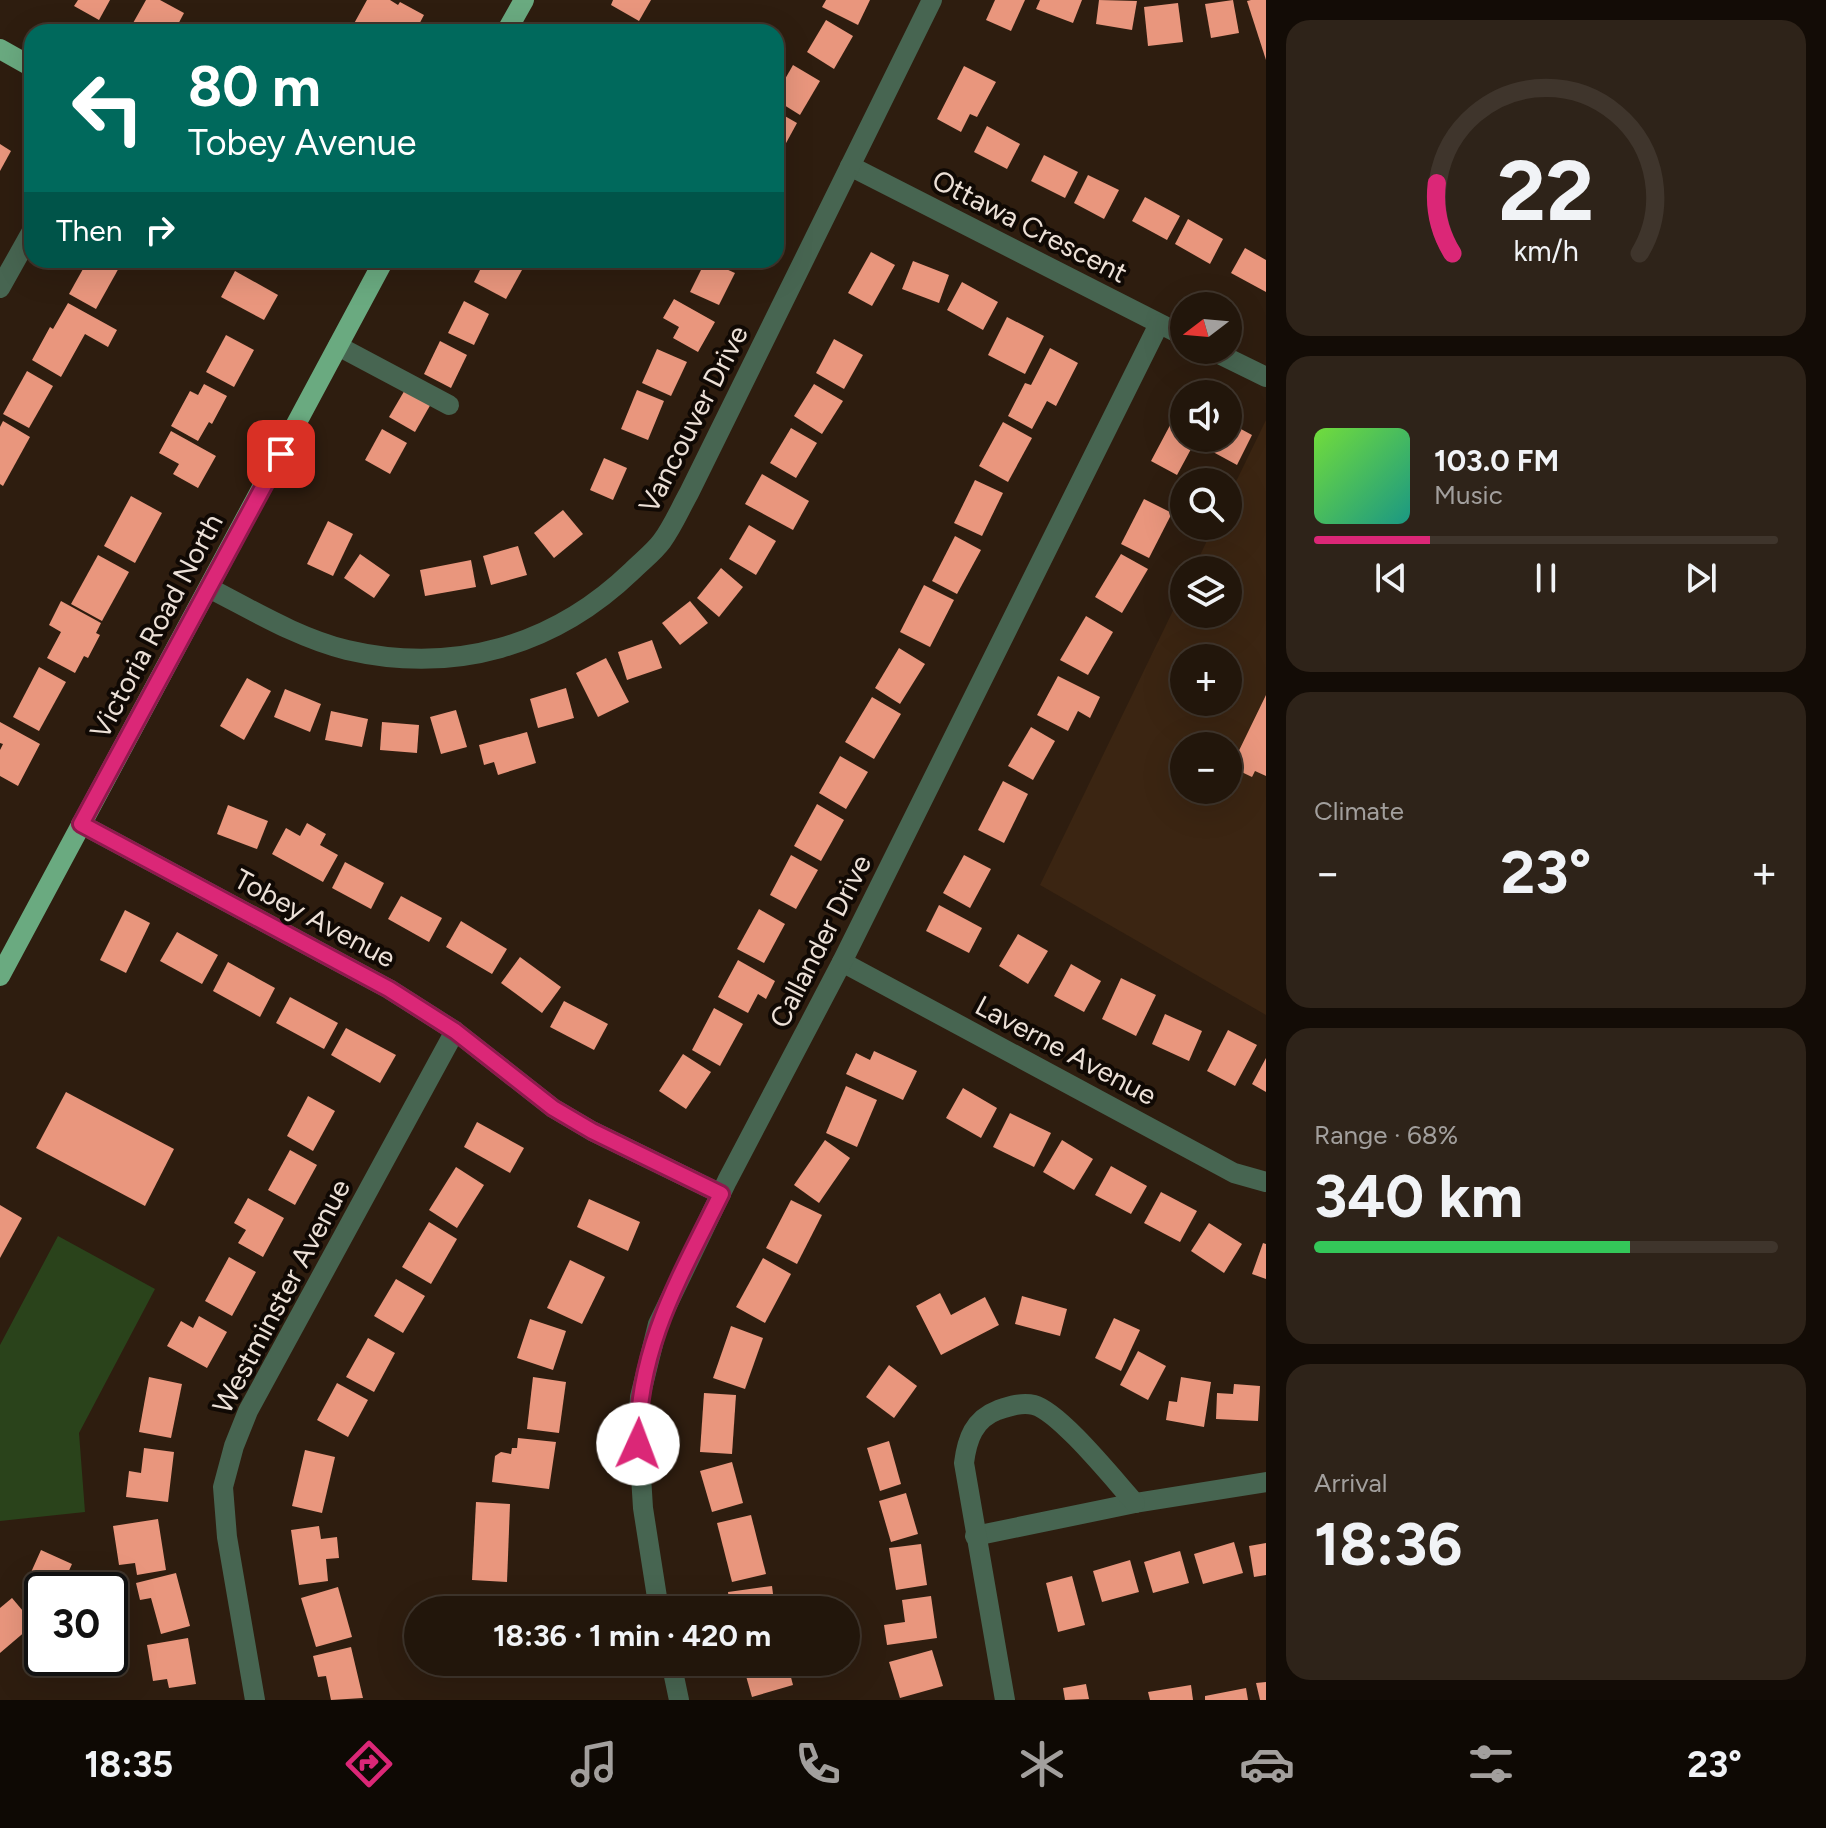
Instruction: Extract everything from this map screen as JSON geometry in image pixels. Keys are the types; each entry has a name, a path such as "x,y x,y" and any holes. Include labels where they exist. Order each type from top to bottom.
{"main road":[{"path":"510,24 524,0"},
{"path":"0,49 24,62"},
{"name":"Victoria Road North","path":"0,976 379,268"}],"street":[{"name":"Vancouver Drive","path":"209,588 296,633 347,650 413,660 520,644 569,621 605,596 662,542 689,493 932,0"},
{"name":"Ottawa Crescent","path":"850,166 1170,329"},
{"path":"0,288 24,245"},
{"name":"Callander Drive","path":"657,1596 638,1460 640,1397 658,1324 1159,324"},
{"path":"338,346 449,405"},
{"path":"1240,364 1266,377"},
{"name":"Tobey Avenue","path":"81,824 389,989 455,1031 553,1108 592,1131 721,1194"},
{"name":"Laverne Avenue","path":"842,962 1234,1173 1266,1182"},
{"name":"Westminster Avenue","path":"255,1700 227,1537 223,1487 234,1446 248,1411 455,1031"},
{"path":"1005,1700 964,1463 967,1441 977,1424 993,1412 1011,1406 1025,1403 1038,1406 1055,1417 1135,1503"},
{"path":"975,1536 1135,1503 1266,1482"},
{"path":"674,1676 679,1700"}],"shaded area":[{"path":"1266,420 1266,1015 1040,885 1170,617 1170,628 1242,628 1242,556 1200,556 1207,540 1242,540 1242,469"}],"green space":[{"path":"58,1236 155,1289 79,1433 85,1512 0,1521 0,1345"}],"building":[{"path":"78,0 110,0 99,20 74,6"},
{"path":"146,0 160,0 184,13 178,24 132,24"},
{"path":"367,0 390,0 398,5 400,2 424,15 419,24 354,24"},
{"path":"613,0 651,0 639,21 611,5"},
{"path":"826,0 870,0 858,25 822,7"},
{"path":"995,0 1025,0 1011,31 986,20"},
{"path":"1040,0 1082,0 1073,23 1036,9"},
{"path":"1099,0 1137,1 1132,30 1096,24"},
{"path":"1233,0 1239,33 1211,38 1205,4"},
{"path":"1266,0 1266,60 1247,1"},
{"path":"1178,3 1183,42 1148,46 1144,7"},
{"path":"826,20 853,36 834,69 807,52"},
{"path":"793,65 820,81 800,115 784,105 784,81"},
{"path":"964,66 996,82 977,117 970,114 961,132 937,119"},
{"path":"784,116 797,123 784,147"},
{"path":"987,126 1020,144 1007,169 974,152"},
{"path":"0,144 11,151 0,171"},
{"path":"1044,155 1078,172 1065,198 1031,181"},
{"path":"1088,175 1119,190 1104,219 1074,203"},
{"path":"1145,197 1180,216 1167,240 1132,221"},
{"path":"1188,219 1223,239 1210,264 1175,244"},
{"path":"1245,248 1266,260 1266,292 1231,273"},
{"path":"871,252 895,265 872,306 848,293"},
{"path":"913,261 949,275 939,303 902,289"},
{"path":"84,268 119,268 96,309 69,294"},
{"path":"481,268 522,270 506,299 474,282"},
{"path":"702,268 724,268 735,273 719,305 690,292"},
{"path":"235,271 278,295 264,320 221,297"},
{"path":"962,282 998,302 983,330 947,310"},
{"path":"674,299 715,322 698,352 673,338 679,327 663,318"},
{"path":"464,301 489,314 474,345 448,333"},
{"path":"68,303 117,330 108,347 85,334 61,377 32,360 50,327 53,329"},
{"path":"1007,317 1044,336 1025,374 988,355"},
{"path":"226,335 254,350 234,387 206,372"},
{"path":"834,339 863,355 844,389 816,373"},
{"path":"440,341 467,355 451,388 424,374"},
{"path":"1050,348 1078,363 1056,406 1047,401 1032,429 1008,416 1025,383 1031,385"},
{"path":"657,349 687,362 671,396 642,383"},
{"path":"27,371 53,386 29,428 3,414"},
{"path":"204,384 227,396 212,424 209,422 198,441 171,426 190,391 198,395"},
{"path":"814,384 843,401 822,434 794,416"},
{"path":"406,388 432,402 415,432 389,417"},
{"path":"637,390 664,401 648,440 621,429"},
{"path":"3,421 30,437 3,486 0,484 0,427"},
{"path":"1003,422 1032,438 1008,482 979,466"},
{"path":"1170,425 1170,452 1189,452 1181,468 1170,468 1170,471 1151,461"},
{"path":"791,428 817,443 796,478 770,463"},
{"path":"382,429 407,443 390,474 365,460"},
{"path":"1242,430 1252,435 1237,465 1213,452 1242,452"},
{"path":"171,431 216,456 198,488 173,474 179,464 159,453"},
{"path":"604,458 627,468 613,500 590,490"},
{"path":"762,474 809,501 793,530 745,504"},
{"path":"975,480 1003,493 982,536 954,523"},
{"path":"131,496 162,513 135,563 104,546"},
{"path":"1144,499 1170,512 1149,558 1121,544"},
{"path":"563,510 583,534 554,558 534,533"},
{"path":"328,521 353,534 333,576 307,564"},
{"path":"749,525 776,541 756,575 729,559"},
{"path":"955,536 981,550 957,594 932,581"},
{"path":"518,546 527,575 491,585 483,556"},
{"path":"360,554 390,575 374,598 344,578"},
{"path":"1121,554 1148,569 1122,613 1095,597"},
{"path":"98,555 129,572 102,621 71,604"},
{"path":"471,560 476,587 425,596 420,570"},
{"path":"721,568 743,587 719,617 697,598"},
{"path":"924,585 954,600 930,647 900,632"},
{"path":"61,601 101,623 96,633 100,635 88,658 84,656 75,673 47,658 61,632 49,625"},
{"path":"690,601 708,623 680,645 662,623"},
{"path":"1086,616 1113,632 1088,675 1060,660"},
{"path":"652,640 662,668 627,680 618,652"},
{"path":"899,648 925,664 900,704 875,688"},
{"path":"606,658 629,702 598,717 576,673"},
{"path":"39,667 66,682 39,731 13,717"},
{"path":"1058,676 1100,697 1090,718 1078,711 1068,731 1037,715"},
{"path":"247,678 271,691 244,740 220,726"},
{"path":"566,688 574,718 538,728 530,699"},
{"path":"285,689 321,704 310,732 274,717"},
{"path":"1266,695 1266,776 1255,771 1252,777 1242,772 1242,744"},
{"path":"872,697 901,714 874,759 845,742"},
{"path":"456,710 467,747 441,754 430,717"},
{"path":"331,711 368,719 362,747 325,740"},
{"path":"0,722 40,744 18,786 0,776 0,750 3,744 0,743"},
{"path":"382,722 419,725 417,753 380,750"},
{"path":"1031,727 1055,741 1033,780 1008,766"},
{"path":"527,732 536,763 498,775 494,762 484,765 479,745"},
{"path":"840,756 868,772 846,809 819,793"},
{"path":"1003,781 1028,794 1004,843 978,830"},
{"path":"817,804 844,820 821,861 794,846"},
{"path":"228,805 268,821 257,849 217,834"},
{"path":"307,823 326,834 320,845 338,855 323,882 272,854 286,828 300,836"},
{"path":"791,855 818,870 796,909 770,895"},
{"path":"964,855 991,869 970,908 943,893"},
{"path":"345,862 384,883 371,909 332,888"},
{"path":"401,896 442,918 429,942 388,919"},
{"path":"939,905 982,928 969,953 926,931"},
{"path":"759,909 785,924 764,963 737,949"},
{"path":"125,910 150,923 126,973 100,960"},
{"path":"461,921 507,949 492,974 446,947"},
{"path":"177,932 218,955 202,984 160,961"},
{"path":"1018,934 1048,951 1028,984 999,966"},
{"path":"520,957 561,987 542,1013 501,983"},
{"path":"738,960 775,981 766,999 758,994 748,1013 718,997"},
{"path":"228,962 275,988 260,1017 213,991"},
{"path":"1071,964 1101,981 1084,1012 1054,996"},
{"path":"1121,978 1156,995 1136,1036 1102,1019"},
{"path":"290,997 338,1023 324,1049 276,1023"},
{"path":"564,1001 608,1024 594,1050 550,1027"},
{"path":"714,1008 743,1024 720,1066 692,1050"},
{"path":"1165,1014 1202,1031 1189,1061 1152,1044"},
{"path":"346,1028 396,1055 380,1083 331,1055"},
{"path":"1228,1030 1257,1045 1235,1086 1207,1071"},
{"path":"874,1051 917,1071 903,1100 846,1074 856,1053 870,1060"},
{"path":"683,1054 711,1072 686,1109 659,1091"},
{"path":"1266,1058 1266,1092 1252,1084"},
{"path":"846,1086 877,1100 857,1147 826,1133"},
{"path":"963,1088 997,1108 981,1138 946,1118"},
{"path":"66,1092 174,1149 145,1206 36,1148"},
{"path":"308,1096 335,1111 313,1151 287,1136"},
{"path":"1010,1113 1051,1133 1034,1167 993,1147"},
{"path":"477,1122 524,1148 510,1173 464,1147"},
{"path":"825,1140 850,1158 819,1203 794,1185"},
{"path":"1062,1140 1093,1159 1074,1190 1043,1172"},
{"path":"290,1150 317,1165 295,1205 268,1190"},
{"path":"1111,1166 1147,1186 1131,1214 1095,1195"},
{"path":"456,1167 484,1185 457,1228 429,1210"},
{"path":"1161,1192 1197,1211 1180,1242 1144,1223"},
{"path":"248,1198 284,1218 263,1257 238,1243 246,1230 234,1223"},
{"path":"589,1199 640,1222 628,1251 577,1227"},
{"path":"791,1200 822,1215 797,1264 766,1248"},
{"path":"0,1205 22,1218 0,1258"},
{"path":"429,1222 457,1239 431,1284 402,1267"},
{"path":"1209,1223 1242,1244 1224,1273 1191,1251"},
{"path":"1263,1243 1266,1244 1266,1279 1252,1274"},
{"path":"229,1257 256,1272 232,1316 205,1301"},
{"path":"763,1258 791,1274 765,1323 736,1307"},
{"path":"570,1260 605,1277 582,1324 547,1308"},
{"path":"396,1279 425,1296 403,1333 374,1316"},
{"path":"940,1293 951,1315 985,1297 999,1325 941,1355 916,1306"},
{"path":"1022,1296 1067,1309 1060,1336 1015,1324"},
{"path":"199,1316 227,1332 207,1368 167,1346 181,1321 193,1328"},
{"path":"1114,1318 1140,1330 1121,1371 1095,1358"},
{"path":"530,1319 566,1331 553,1370 517,1358"},
{"path":"731,1326 763,1338 745,1389 713,1378"},
{"path":"368,1338 395,1353 374,1392 346,1377"},
{"path":"1138,1351 1166,1366 1148,1400 1120,1385"},
{"path":"889,1365 917,1386 894,1418 866,1397"},
{"path":"149,1377 182,1384 171,1438 139,1432"},
{"path":"533,1377 566,1382 559,1433 527,1429"},
{"path":"1181,1377 1211,1382 1204,1427 1166,1420 1169,1401 1177,1402"},
{"path":"337,1383 368,1400 348,1437 317,1420"},
{"path":"1234,1384 1260,1386 1258,1421 1216,1419 1217,1393 1233,1394"},
{"path":"704,1393 736,1395 732,1454 700,1452"},
{"path":"518,1438 556,1442 549,1489 492,1482 495,1456 501,1452 511,1454 512,1448 517,1448"},
{"path":"889,1441 901,1484 880,1491 867,1448"},
{"path":"144,1448 174,1452 168,1502 126,1497 129,1471 141,1473"},
{"path":"305,1450 335,1457 322,1513 292,1506"},
{"path":"732,1462 743,1503 712,1512 700,1471"},
{"path":"906,1493 918,1534 891,1542 879,1501"},
{"path":"476,1502 510,1504 507,1582 472,1580"},
{"path":"751,1515 766,1574 732,1582 717,1523"},
{"path":"158,1519 166,1570 137,1575 135,1563 119,1565 113,1526"},
{"path":"319,1526 321,1539 337,1537 339,1558 326,1559 328,1581 299,1585 291,1530"},
{"path":"1234,1542 1243,1573 1203,1584 1194,1554"},
{"path":"1266,1543 1266,1575 1254,1577 1249,1546"},
{"path":"921,1544 927,1585 896,1590 889,1548"},
{"path":"41,1550 72,1564 68,1572 31,1572"},
{"path":"1180,1551 1189,1583 1153,1593 1144,1562"},
{"path":"1130,1560 1139,1592 1102,1602 1093,1571"},
{"path":"176,1573 190,1626 161,1634 151,1598 140,1600 136,1583"},
{"path":"1072,1576 1085,1625 1058,1632 1046,1583"},
{"path":"772,1586 773,1596 728,1596 728,1592"},
{"path":"338,1587 352,1637 316,1647 301,1598"},
{"path":"931,1596 937,1638 887,1645 884,1625 905,1622 902,1600"},
{"path":"12,1598 24,1612 24,1633 0,1653 0,1608"},
{"path":"188,1638 196,1684 169,1688 167,1679 153,1681 147,1645"},
{"path":"351,1647 363,1698 331,1700 326,1676 318,1677 313,1656"},
{"path":"932,1650 943,1686 900,1698 889,1662"},
{"path":"746,1676 791,1676 793,1685 752,1697"},
{"path":"1266,1682 1266,1700 1260,1700 1256,1683"},
{"path":"1086,1684 1089,1699 1065,1700 1063,1688"},
{"path":"1191,1685 1193,1700 1150,1700 1148,1692"},
{"path":"1246,1688 1248,1700 1205,1700 1205,1696"}],"route":[{"path":"281,454 81,824 389,989 455,1031 553,1108 592,1131 721,1194 658,1324 640,1397 638,1444"}]}
